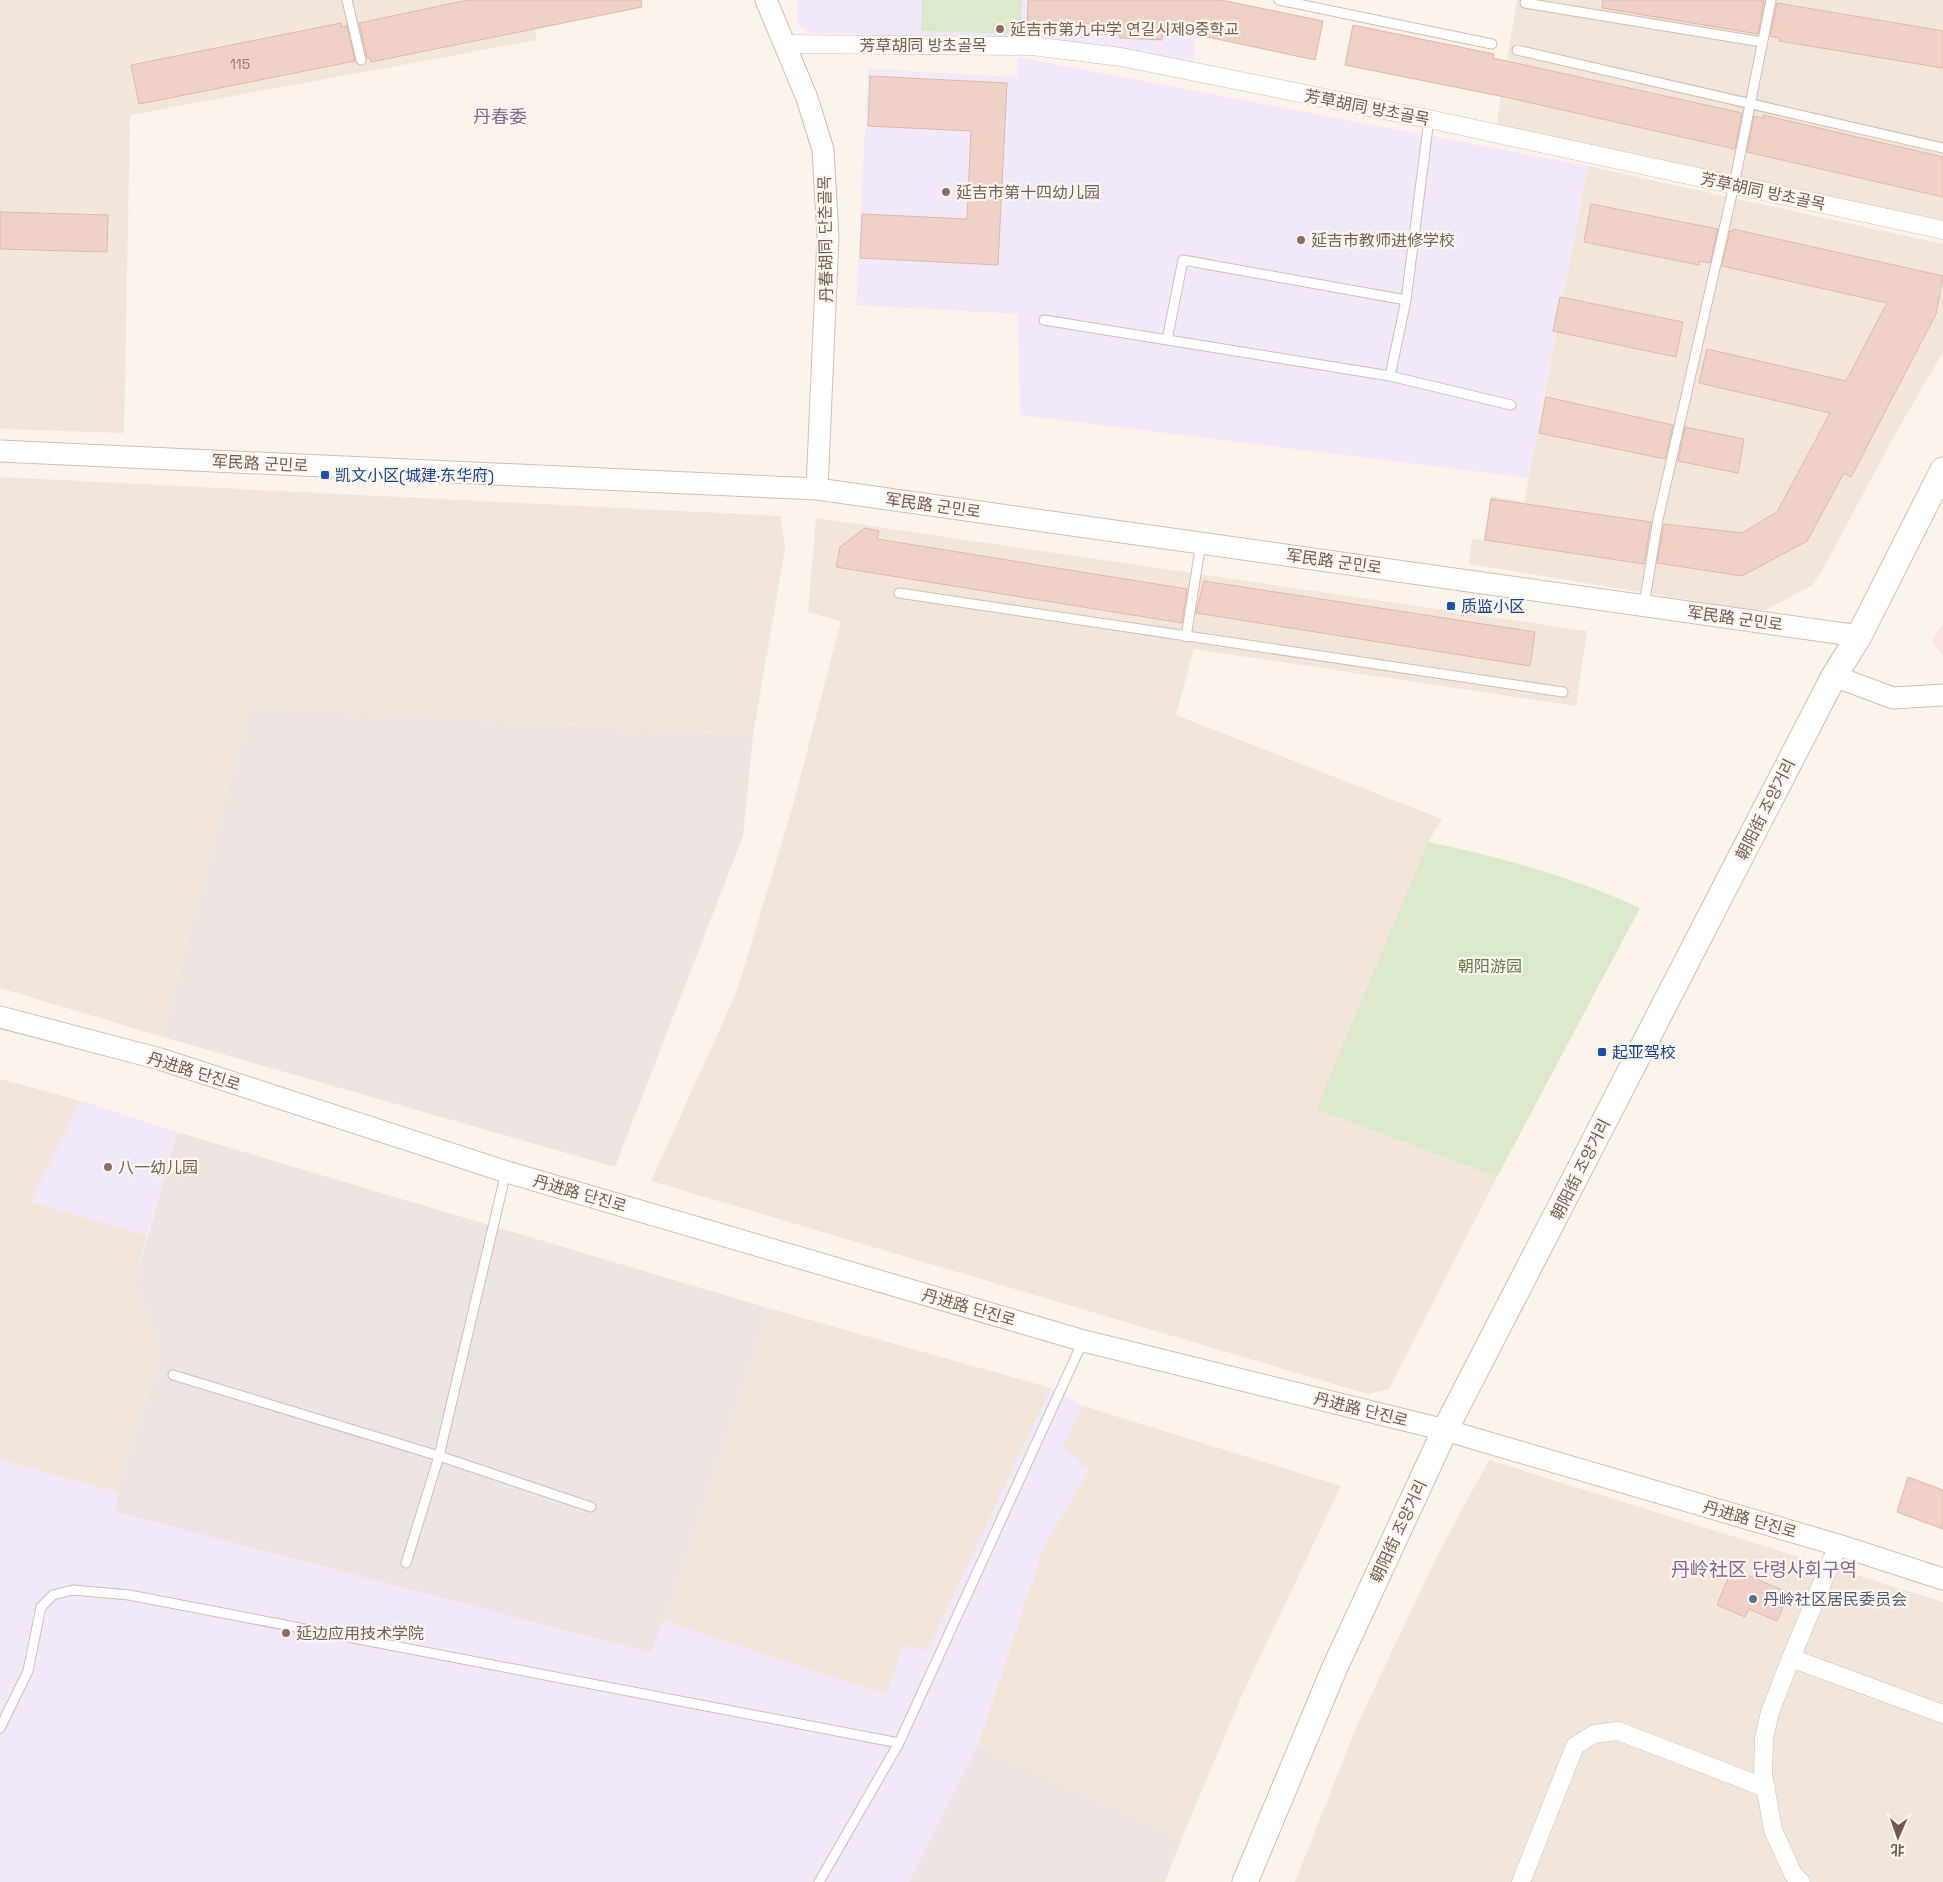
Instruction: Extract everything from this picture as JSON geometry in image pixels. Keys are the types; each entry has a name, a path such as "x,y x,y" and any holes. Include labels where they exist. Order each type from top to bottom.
{"main road":[{"name":"朝阳街 조양거리","path":"1245,1882 1335,1667 1445,1430 1834,676 1859,636 1943,470"}],"street":[{"name":"丹春胡同 단춘골목","path":"766,0 808,98 823,150 828,237 817,489"},
{"name":"芳草胡同 방초골목","path":"784,44 1032,46 1120,57 1429,119 1943,230"},
{"name":"军民路 군민로","path":"0,451 817,489 1859,636"},
{"path":"1834,676 1893,698 1943,695"},
{"name":"丹进路 단진로","path":"0,1017 160,1059 506,1172 1084,1340 1445,1430 1838,1545 1943,1579"},
{"path":"1801,1882 1793,1874 1774,1830 1763,1774 1764,1738 1770,1712 1790,1658 1838,1545"},
{"path":"1790,1658 1943,1714"},
{"path":"1521,1882 1575,1746 1594,1734 1618,1732 1766,1788"}],"lane":[{"path":"347,0 361,60"},
{"path":"1279,0 1492,44"},
{"path":"1644,605 1658,519 1734,185 1771,0"},
{"path":"1525,3 1762,42"},
{"path":"1517,50 1943,148"},
{"path":"1390,376 1406,300 1429,119"},
{"path":"1167,340 1183,260 1406,300"},
{"path":"1044,320 1390,376 1511,405"},
{"path":"1186,637 1201,543"},
{"path":"899,593 1563,692"},
{"path":"406,1563 439,1456 506,1172"},
{"path":"818,1882 899,1743 1084,1340"},
{"path":"173,1375 439,1456 591,1507"},
{"path":"0,1728 28,1671 41,1606 54,1595 73,1590 129,1595 899,1743"}],"shaded area":[{"path":"0,0 527,0 537,40 130,115 124,433 0,429"},
{"name":"延吉市第九中学 연길시제9중학교","path":"797,0 1201,0 1192,66 1036,39 809,33 797,24"},
{"path":"1517,0 1943,0 1943,222 1496,127"},
{"name":"延吉市教师进修学校","path":"1018,57 1588,166 1528,478 1020,415 1018,314 856,305 868,69 1017,77"},
{"path":"1588,166 1943,244 1943,352 1893,438 1821,573 1811,586 1766,610 1757,611 1469,564 1472,539 1483,540 1491,496 1524,502"},
{"path":"0,477 781,516 785,548 753,736 253,707 163,1037 0,988"},
{"path":"816,518 1587,631 1576,706 1194,649 1176,715 1442,819 1428,842 1317,1109 1497,1177 1389,1389 1368,1394 651,1181 737,991 793,805 841,621 808,612"},
{"path":"1943,622 1943,656 1932,642"},
{"path":"252,707 753,736 743,836 615,1167 163,1037"},
{"path":"0,1079 81,1101 31,1202 147,1235 135,1282 161,1353 117,1492 0,1460"},
{"name":"八一幼儿园","path":"81,1101 177,1132 147,1235 31,1202"},
{"path":"177,1132 768,1308 664,1621 650,1653 116,1512 117,1492 161,1353 135,1282"},
{"path":"768,1308 1051,1388 928,1651 903,1645 887,1695 664,1621"},
{"name":"延边应用技术学院","path":"1051,1388 1083,1406 1063,1447 1089,1470 1044,1546 978,1745 909,1882 0,1882 0,1460 117,1492 116,1512 650,1653 664,1621 887,1695 903,1645 928,1650"},
{"path":"1083,1406 1341,1486 1242,1695 1182,1838 978,1745 1044,1546 1089,1470 1063,1447"},
{"path":"1489,1460 1943,1602 1943,1882 1295,1882 1358,1723 1438,1554"},
{"path":"978,1745 1182,1838 1165,1882 909,1882"}],"green space":[{"path":"922,0 1022,0 1021,34 921,31"},
{"name":"朝阳游园","path":"1428,842 1482,854 1562,877 1640,908 1497,1177 1316,1109"}],"building":[{"path":"468,0 641,0 642,7 371,62 370,58 367,58 359,23"},
{"path":"1028,0 1221,0 1323,21 1315,60 1203,36 1204,32 1163,27 1162,40 1120,38 1120,35 1101,34 1102,24 1067,23 1067,33 1027,31"},
{"path":"1603,0 1764,1 1758,34 1602,8"},
{"path":"1777,3 1943,31 1943,68 1779,41 1779,38 1770,36"},
{"path":"341,23 341,27 347,26 355,61 139,104 131,65"},
{"path":"1353,25 1494,54 1493,58 1742,113 1735,149 1505,97 1345,65"},
{"path":"870,76 1007,83 998,265 860,258 862,214 967,219 971,131 868,126"},
{"path":"1763,115 1943,157 1943,197 1747,152 1754,116 1763,118"},
{"path":"1591,204 1718,229 1710,263 1699,261 1699,265 1584,242"},
{"path":"0,212 108,215 107,252 0,249"},
{"path":"1733,229 1943,276 1936,314 1851,477 1844,473 1807,541 1742,576 1657,563 1664,524 1742,533 1777,512 1830,413 1699,383 1707,349 1846,381 1887,303 1722,266 1730,231 1732,232"},
{"path":"1560,297 1683,322 1676,357 1553,331"},
{"path":"1546,397 1673,425 1665,459 1539,433"},
{"path":"1685,427 1744,439 1738,473 1678,461"},
{"path":"1491,499 1651,522 1644,564 1485,540"},
{"path":"865,528 879,531 877,539 1187,589 1182,623 836,567 840,547"},
{"path":"1204,581 1535,632 1530,666 1196,613"},
{"path":"1908,1477 1943,1490 1943,1529 1897,1512"},
{"name":"丹岭社区居民委员会","path":"1730,1574 1745,1580 1747,1575 1789,1593 1777,1621 1749,1609 1745,1617 1717,1605"}],"place":[{"name":"延吉市第九中学 연길시제9중학교","path":"1000,29"},
{"name":"延吉市第十四幼儿园","path":"946,192"},
{"name":"延吉市教师进修学校","path":"1301,240"},
{"name":"凯文小区(城建·东华府)","path":"325,475"},
{"name":"质监小区","path":"1451,606"},
{"name":"起亚驾校","path":"1602,1052"},
{"name":"八一幼儿园","path":"108,1167"},
{"name":"丹岭社区居民委员会","path":"1753,1599"},
{"name":"延边应用技术学院","path":"286,1633"}],"district":[{"name":"丹春委","path":"500,117"},
{"name":"丹岭社区 단령사회구역","path":"1764,1569"}]}
